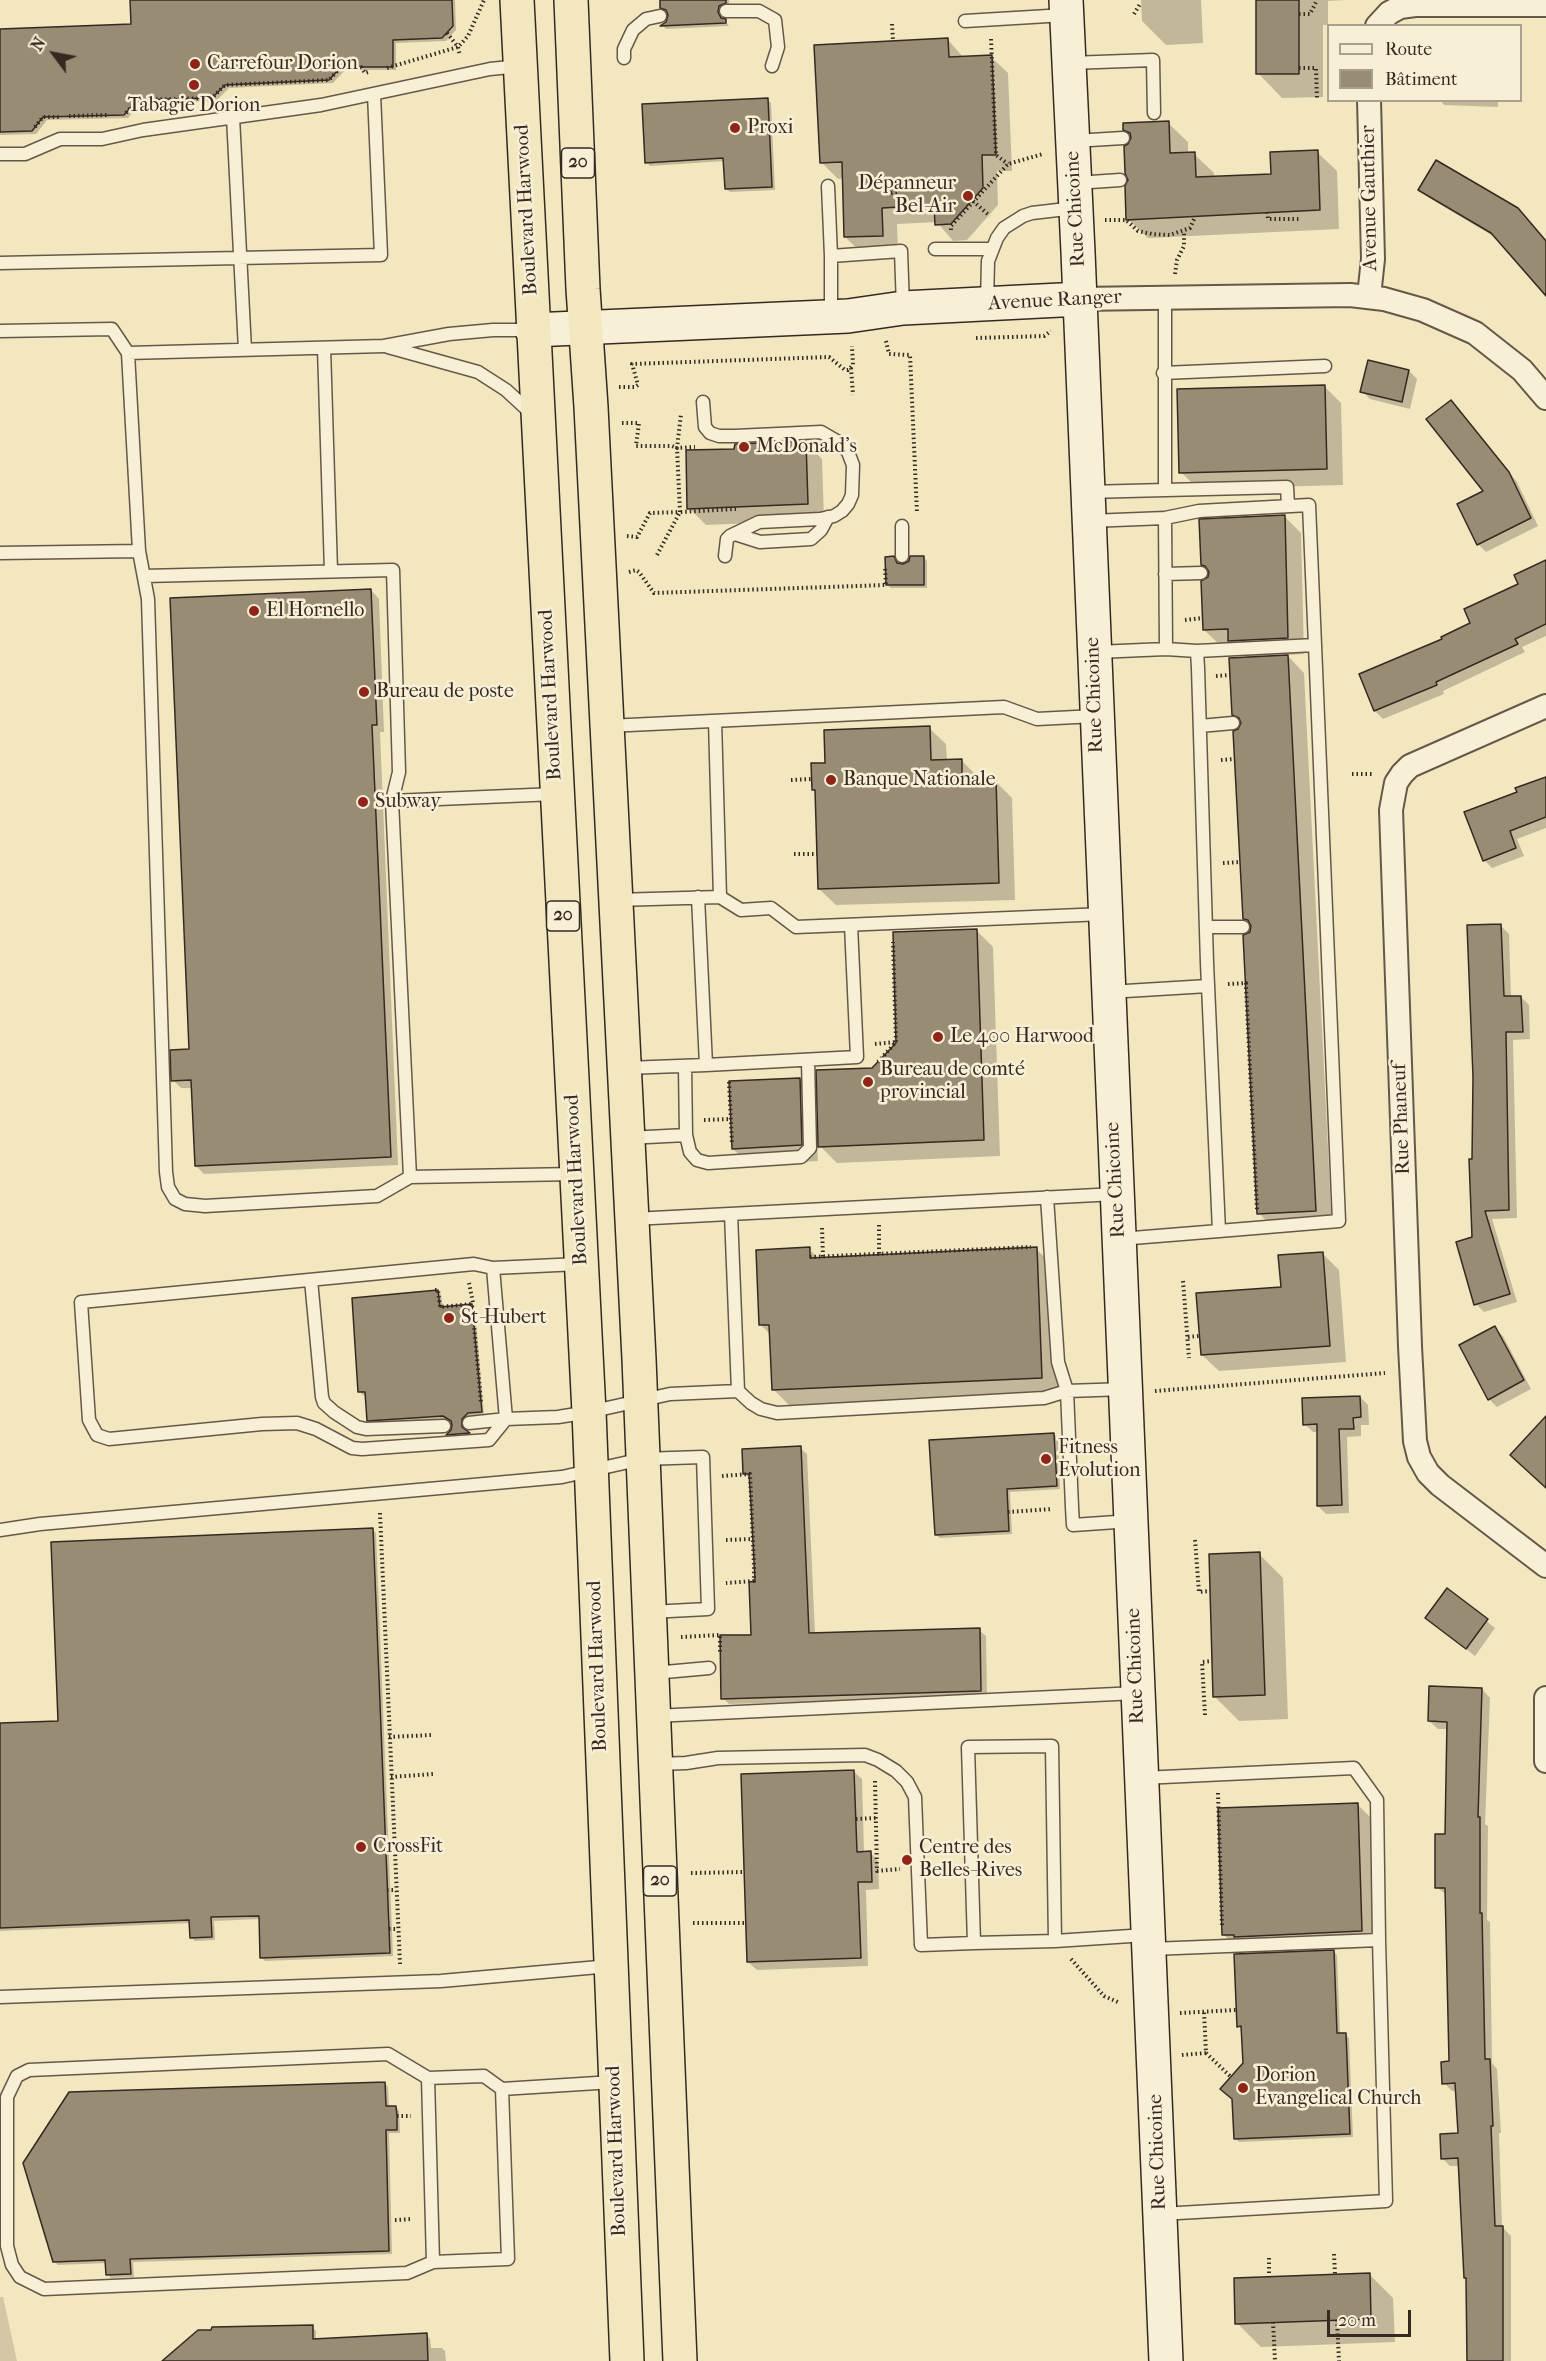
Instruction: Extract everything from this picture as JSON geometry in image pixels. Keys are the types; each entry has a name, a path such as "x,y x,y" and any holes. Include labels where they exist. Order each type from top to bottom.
{"highway":[{"name":"Boulevard Harwood","path":"517,0 532,330 589,1412 614,2082 627,2361"},
{"name":"20","path":"571,0 632,1219 680,2361"}],"street":[{"path":"1379,24 1389,13 1400,7 1415,5 1546,5"},
{"name":"Rue Chicoine","path":"1066,7 1069,63 1060,147 1083,204 1080,299 1118,1239 1137,1390 1131,1521 1166,2361"},
{"name":"Avenue Gauthier","path":"1369,102 1373,259 1369,296"},
{"name":"Avenue Ranger","path":"532,330 831,317 895,321 987,305 1080,299 1369,296 1423,310 1475,333 1522,370 1546,398"},
{"name":"Rue Phaneuf","path":"1546,705 1410,766 1396,783 1391,810 1415,1441 1419,1457 1428,1473 1440,1485 1546,1566"},
{"path":"1546,1698 1546,1761"}],"lane":[{"path":"965,21 1066,7"},
{"path":"726,11 759,11 775,20 778,47 772,66"},
{"path":"624,58 624,49 633,30 646,19 660,16"},
{"path":"1069,63 1154,60 1155,113"},
{"path":"0,154 26,154 60,139 102,139 321,105 490,69 520,66"},
{"path":"0,263 381,255 374,94"},
{"path":"233,117 245,350"},
{"path":"1060,147 1124,138"},
{"path":"987,305 986,271 996,238 1004,228 1032,213 1083,204 1120,180"},
{"path":"828,186 831,317"},
{"path":"935,249 992,249"},
{"path":"831,256 901,252 895,321"},
{"path":"1165,297 1163,373 1165,490"},
{"path":"0,331 112,329 128,353 139,551 148,599 168,1187 175,1199 186,1204 205,1206 377,1196 410,1177 576,1174"},
{"path":"128,353 384,346 449,334 493,330 532,330"},
{"path":"384,346 478,372 506,390 538,420"},
{"path":"324,348 331,571"},
{"path":"1163,373 1325,366"},
{"path":"703,402 705,427 710,433 719,436 735,436 820,432 840,443 848,452 853,465 852,495 842,511 828,517 759,522 727,539 725,556"},
{"path":"1088,506 1165,490 1287,487 1288,506"},
{"path":"1088,506 1165,518 1199,511 1309,505 1339,1221 1118,1239"},
{"path":"735,534 760,542 811,539 821,530 828,517"},
{"path":"1165,518 1166,649"},
{"path":"902,556 903,526"},
{"path":"0,553 139,551"},
{"path":"144,576 393,570 399,772 392,801 410,1177"},
{"path":"1165,574 1201,573"},
{"path":"1094,652 1166,649 1197,651 1315,645"},
{"path":"1197,651 1219,1231"},
{"path":"606,726 1004,707 1036,719 1096,716"},
{"path":"715,721 720,897"},
{"path":"1200,726 1233,723"},
{"path":"392,801 556,794"},
{"path":"698,897 706,1065"},
{"path":"615,900 720,897 741,910 771,909 796,927 1104,914"},
{"path":"624,1068 857,1057 851,925"},
{"path":"1206,927 1243,927"},
{"path":"1108,992 1208,986"},
{"path":"686,1065 686,1135 690,1152 697,1160 708,1163 801,1157 810,1148 808,1060"},
{"path":"627,1138 686,1135"},
{"path":"632,1219 1116,1194"},
{"path":"1047,1197 1058,1362 1067,1391 1073,1525 1131,1521"},
{"path":"731,1214 738,1391 761,1409 777,1413 1044,1398 1067,1391 1137,1390"},
{"path":"493,1268 506,1419 489,1440 362,1449 352,1448 316,1429 297,1423 262,1424 109,1439 97,1435 89,1420 81,1302 474,1264 493,1268 581,1264"},
{"path":"310,1280 324,1403 357,1427 366,1429 444,1426"},
{"path":"469,1423 558,1417 670,1394 738,1391"},
{"path":"0,1530 40,1524 562,1477 642,1459 703,1457 708,1609 649,1612"},
{"path":"652,1673 709,1668"},
{"path":"653,1716 1137,1693"},
{"path":"974,1943 968,1747 1052,1746 1055,1941"},
{"path":"655,1764 741,1757 865,1755 896,1771 907,1782 915,1797 918,1820 921,1945 1055,1941 1378,1940"},
{"path":"1141,1778 1354,1768 1377,1800 1378,1940 1386,2200 1160,2214"},
{"path":"0,1997 441,1981 610,1966"},
{"path":"502,2090 508,2259 433,2262 407,2273 44,2289 20,2277 12,2265 7,2246 7,2097 17,2076 29,2070 388,2054 428,2078 484,2076 502,2090 614,2082"},
{"path":"428,2078 433,2262"}],"path":[{"path":"381,69 458,46 468,36 484,0"},
{"path":"1299,14 1310,14 1317,0"},
{"path":"1134,14 1140,4"},
{"path":"892,24 893,41"},
{"path":"447,33 458,46"},
{"path":"992,55 996,155 1008,165"},
{"path":"124,115 137,100 212,98 225,85 329,80 341,67 361,67 365,73 373,71"},
{"path":"1299,68 1316,68 1317,99"},
{"path":"32,131 43,117 115,115"},
{"path":"951,226 1008,165 1060,147"},
{"path":"858,183 885,182 885,194 898,192"},
{"path":"1083,204 1126,219 1138,231 1152,234 1184,232 1190,228 1195,217"},
{"path":"1267,212 1268,219 1299,219"},
{"path":"1175,276 1176,260 1184,246 1184,232"},
{"path":"895,321 886,352 910,355 917,512"},
{"path":"852,341 853,395"},
{"path":"619,387 638,385 632,364 829,357 845,370 851,367"},
{"path":"621,424 639,423 636,446 700,447"},
{"path":"657,555 680,512 677,448 681,426"},
{"path":"627,536 637,537 650,513 737,509"},
{"path":"628,572 636,570 639,572 654,593 886,585"},
{"path":"1352,774 1373,775"},
{"path":"791,780 812,779"},
{"path":"794,854 817,854"},
{"path":"875,1058 874,1066 896,1042 893,938"},
{"path":"1246,983 1257,1214"},
{"path":"874,1051 874,1044 896,1042"},
{"path":"732,1149 729,1081 740,1081"},
{"path":"879,1206 879,1254"},
{"path":"822,1209 823,1257"},
{"path":"810,1257 1036,1247"},
{"path":"1183,1281 1189,1358"},
{"path":"427,1291 438,1290 440,1307 472,1304 482,1412"},
{"path":"1188,1337 1199,1336"},
{"path":"1137,1390 1385,1373"},
{"path":"703,1476 750,1474 754,1581 707,1584"},
{"path":"1008,1512 1072,1507"},
{"path":"389,1513 379,1513 400,1963"},
{"path":"706,1541 752,1539"},
{"path":"1195,1540 1199,1592 1210,1591"},
{"path":"681,1637 720,1635"},
{"path":"1205,1715 1202,1662 1212,1661"},
{"path":"389,1737 431,1735"},
{"path":"382,1756 390,1755"},
{"path":"391,1777 433,1774"},
{"path":"875,1775 877,1870 903,1869"},
{"path":"384,1803 392,1803"},
{"path":"1218,1808 1222,1935"},
{"path":"856,1818 876,1818"},
{"path":"386,1847 394,1846"},
{"path":"690,1873 744,1872"},
{"path":"387,1890 396,1890"},
{"path":"692,1923 746,1923"},
{"path":"389,1929 398,1929"},
{"path":"1055,1941 1104,1996 1123,2004"},
{"path":"1180,2013 1236,2010"},
{"path":"1204,2011 1206,2053 1231,2077"},
{"path":"1181,2055 1206,2053"},
{"path":"1334,2254 1335,2274"},
{"path":"1269,2258 1269,2276"},
{"path":"1337,2320 1339,2361"},
{"path":"1274,2322 1275,2361"}],"shaded area":[{"path":"0,2297 3,2297 17,2361 0,2361"}],"building":[{"name":"Carrefour Dorion","path":"130,0 452,0 453,26 442,38 393,40 393,67 341,67 329,80 225,85 212,98 137,100 124,115 43,117 32,131 0,132 0,29 131,24"},
{"path":"660,0 726,0 726,3 719,6 718,12 721,18 726,19 726,23 660,26 666,22 668,15 666,10 660,8"},
{"path":"1256,0 1299,0 1299,74 1256,74"},
{"path":"948,38 949,57 992,55 996,155 982,155 983,188 951,224 935,225 934,205 882,208 883,236 844,237 842,162 820,163 814,45"},
{"path":"768,98 772,187 725,189 723,158 645,163 642,104"},
{"path":"1169,121 1170,153 1195,152 1196,177 1271,174 1270,152 1318,150 1320,210 1126,220 1125,186 1128,180 1125,173 1124,146 1131,138 1130,133 1123,130 1123,123"},
{"path":"1436,160 1518,208 1546,241 1546,296 1491,233 1418,190"},
{"path":"1368,360 1409,370 1402,402 1360,392"},
{"path":"1325,385 1327,469 1179,473 1177,389"},
{"path":"1451,400 1509,472 1531,518 1477,545 1457,504 1483,491 1426,419"},
{"path":"806,441 808,504 687,509 686,450 734,449 735,444"},
{"path":"1285,515 1288,638 1228,641 1228,629 1203,630 1201,581 1208,577 1209,572 1205,566 1201,565 1199,519"},
{"path":"894,556 897,563 903,564 909,561 910,556 924,556 924,585 886,585 885,557"},
{"path":"1546,560 1546,624 1515,639 1518,644 1436,682 1437,685 1374,711 1359,674 1442,639 1441,637 1470,623 1464,609 1518,584 1514,575"},
{"path":"371,589 377,725 372,725 391,1157 195,1166 191,1080 171,1081 170,1050 189,1049 170,598"},
{"path":"1288,655 1316,1211 1257,1214 1243,935 1250,932 1251,926 1248,920 1243,919 1233,731 1238,729 1241,723 1239,718 1232,715 1229,658"},
{"path":"930,726 931,760 962,759 962,780 996,779 999,883 818,889 815,790 812,790 811,763 825,763 824,730"},
{"path":"1546,777 1546,817 1510,831 1516,848 1483,861 1464,812 1517,792 1515,788"},
{"path":"1501,924 1504,996 1521,996 1523,1032 1506,1032 1509,1210 1485,1211 1510,1294 1474,1305 1456,1242 1472,1237 1469,1159 1472,1159 1473,1077 1467,925"},
{"name":"Le 400 Harwood","path":"977,929 984,1140 818,1147 816,1070 872,1068 896,1043 893,932"},
{"path":"800,1078 802,1145 732,1149 729,1081"},
{"path":"810,1247 810,1258 1037,1247 1042,1378 772,1390 769,1325 759,1325 756,1250"},
{"path":"1323,1252 1330,1346 1201,1355 1196,1293 1281,1287 1278,1255"},
{"path":"438,1290 440,1307 472,1304 482,1412 468,1413 462,1419 462,1427 470,1433 446,1435 452,1425 451,1421 443,1416 367,1421 365,1392 358,1392 352,1298"},
{"path":"1495,1326 1524,1380 1488,1400 1459,1345"},
{"path":"1360,1396 1361,1417 1353,1418 1354,1429 1339,1429 1342,1505 1317,1506 1317,1424 1303,1425 1302,1398"},
{"path":"1546,1416 1546,1488 1510,1455"},
{"path":"1054,1433 1057,1486 1007,1489 1009,1531 935,1535 929,1440"},
{"path":"801,1446 809,1633 980,1628 981,1691 721,1699 720,1635 751,1635 749,1582 755,1581 749,1474 743,1474 742,1449"},
{"path":"373,1528 390,1953 260,1958 259,1916 211,1917 212,1937 190,1938 189,1920 0,1928 0,1723 58,1721 51,1542"},
{"path":"1260,1552 1265,1695 1213,1697 1209,1554"},
{"path":"1447,1588 1488,1619 1466,1649 1425,1618"},
{"path":"1429,1686 1482,1688 1478,1817 1480,1817 1480,1913 1482,1913 1485,2059 1490,2059 1495,2226 1503,2226 1503,2361 1467,2361 1466,2278 1464,2278 1458,2158 1441,2159 1440,2134 1458,2133 1455,2083 1442,2084 1441,2062 1449,2061 1445,1888 1435,1888 1435,1834 1445,1834 1447,1722 1428,1721"},
{"path":"854,1770 857,1852 871,1851 872,1882 858,1882 861,1958 747,1962 741,1774"},
{"path":"1358,1803 1362,1931 1234,1937 1234,1935 1222,1935 1218,1808"},
{"path":"1334,1950 1337,2033 1346,2033 1350,2134 1234,2139 1232,2099 1220,2089 1243,2063 1241,2026 1237,2027 1234,1954"},
{"path":"385,2082 386,2106 396,2106 397,2116 397,2130 386,2130 389,2251 130,2259 131,2274 106,2275 105,2260 53,2262 23,2163 69,2092"},
{"path":"1370,2273 1371,2319 1235,2324 1234,2278"},
{"path":"313,2325 313,2339 427,2333 428,2361 162,2361 198,2330 211,2330 212,2327"}],"place":[{"name":"Carrefour Dorion","path":"195,64"},
{"name":"Tabagie Dorion","path":"194,85"},
{"name":"Proxi","path":"735,128"},
{"name":"Dépanneur Bel-Air","path":"968,196"},
{"name":"McDonald's","path":"744,447"},
{"name":"El Hornello","path":"254,611"},
{"name":"Bureau de poste","path":"364,692"},
{"name":"Banque Nationale","path":"831,780"},
{"name":"Subway","path":"363,802"},
{"name":"Le 400 Harwood","path":"938,1037"},
{"name":"Bureau de comté provincial","path":"868,1082"},
{"name":"St-Hubert","path":"449,1318"},
{"name":"Fitness Evolution","path":"1046,1459"},
{"name":"CrossFit","path":"361,1847"},
{"name":"Centre des Belles-Rives","path":"907,1860"},
{"name":"Dorion Evangelical Church","path":"1243,2088"}]}
